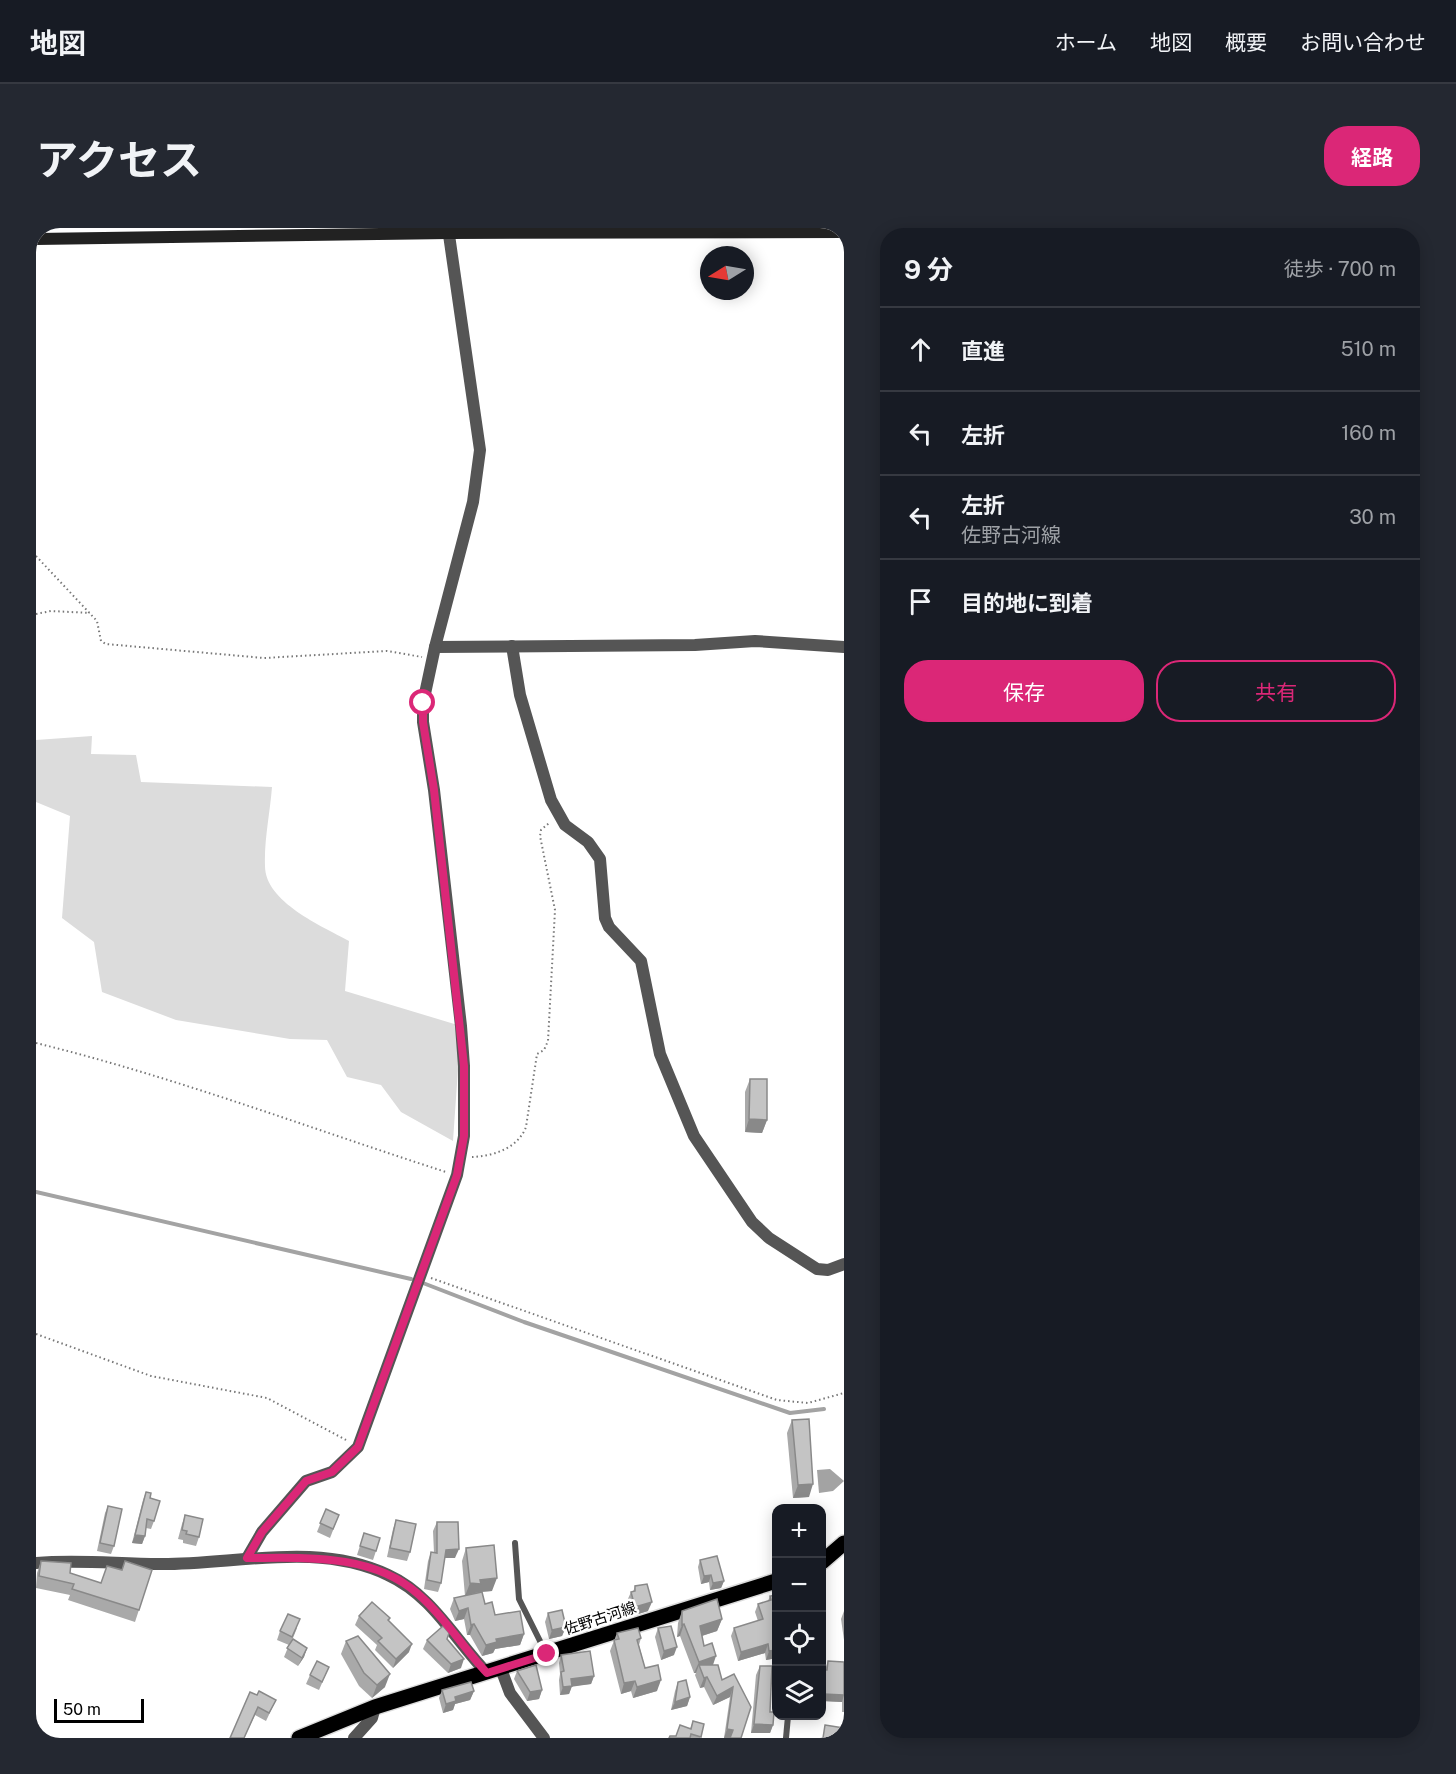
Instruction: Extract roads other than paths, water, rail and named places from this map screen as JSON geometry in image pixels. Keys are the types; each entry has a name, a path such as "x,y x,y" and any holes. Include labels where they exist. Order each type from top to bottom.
{"main road":[{"path":"36,239 449,230 844,232"},
{"path":"826,1559 844,1543"},
{"name":"佐野古河線","path":"299,1738 375,1707 772,1583"}],"street":[{"path":"247,1558 262,1532 306,1481 332,1472 358,1447 462,1158 464,1066 434,790 423,722 423,703 473,502 480,450 449,230"},
{"path":"434,653 512,646 673,645 755,641 844,647"},
{"path":"512,646 529,731 550,800 559,817 588,842 600,860 605,918 609,927 641,961 660,1054 685,1116 706,1155 744,1211 769,1238 817,1269 828,1270 844,1264"},
{"path":"36,1563 94,1561 159,1564 247,1558 301,1558 349,1562 388,1574 417,1593 494,1671 544,1738"},
{"path":"354,1738 372,1718 375,1707"}],"lane":[{"path":"515,1543 519,1599 547,1654"},
{"path":"786,1738 788,1720"}],"waterway":[{"path":"36,1192 411,1279"},
{"path":"423,1283 524,1322 790,1413 824,1409"}]}
